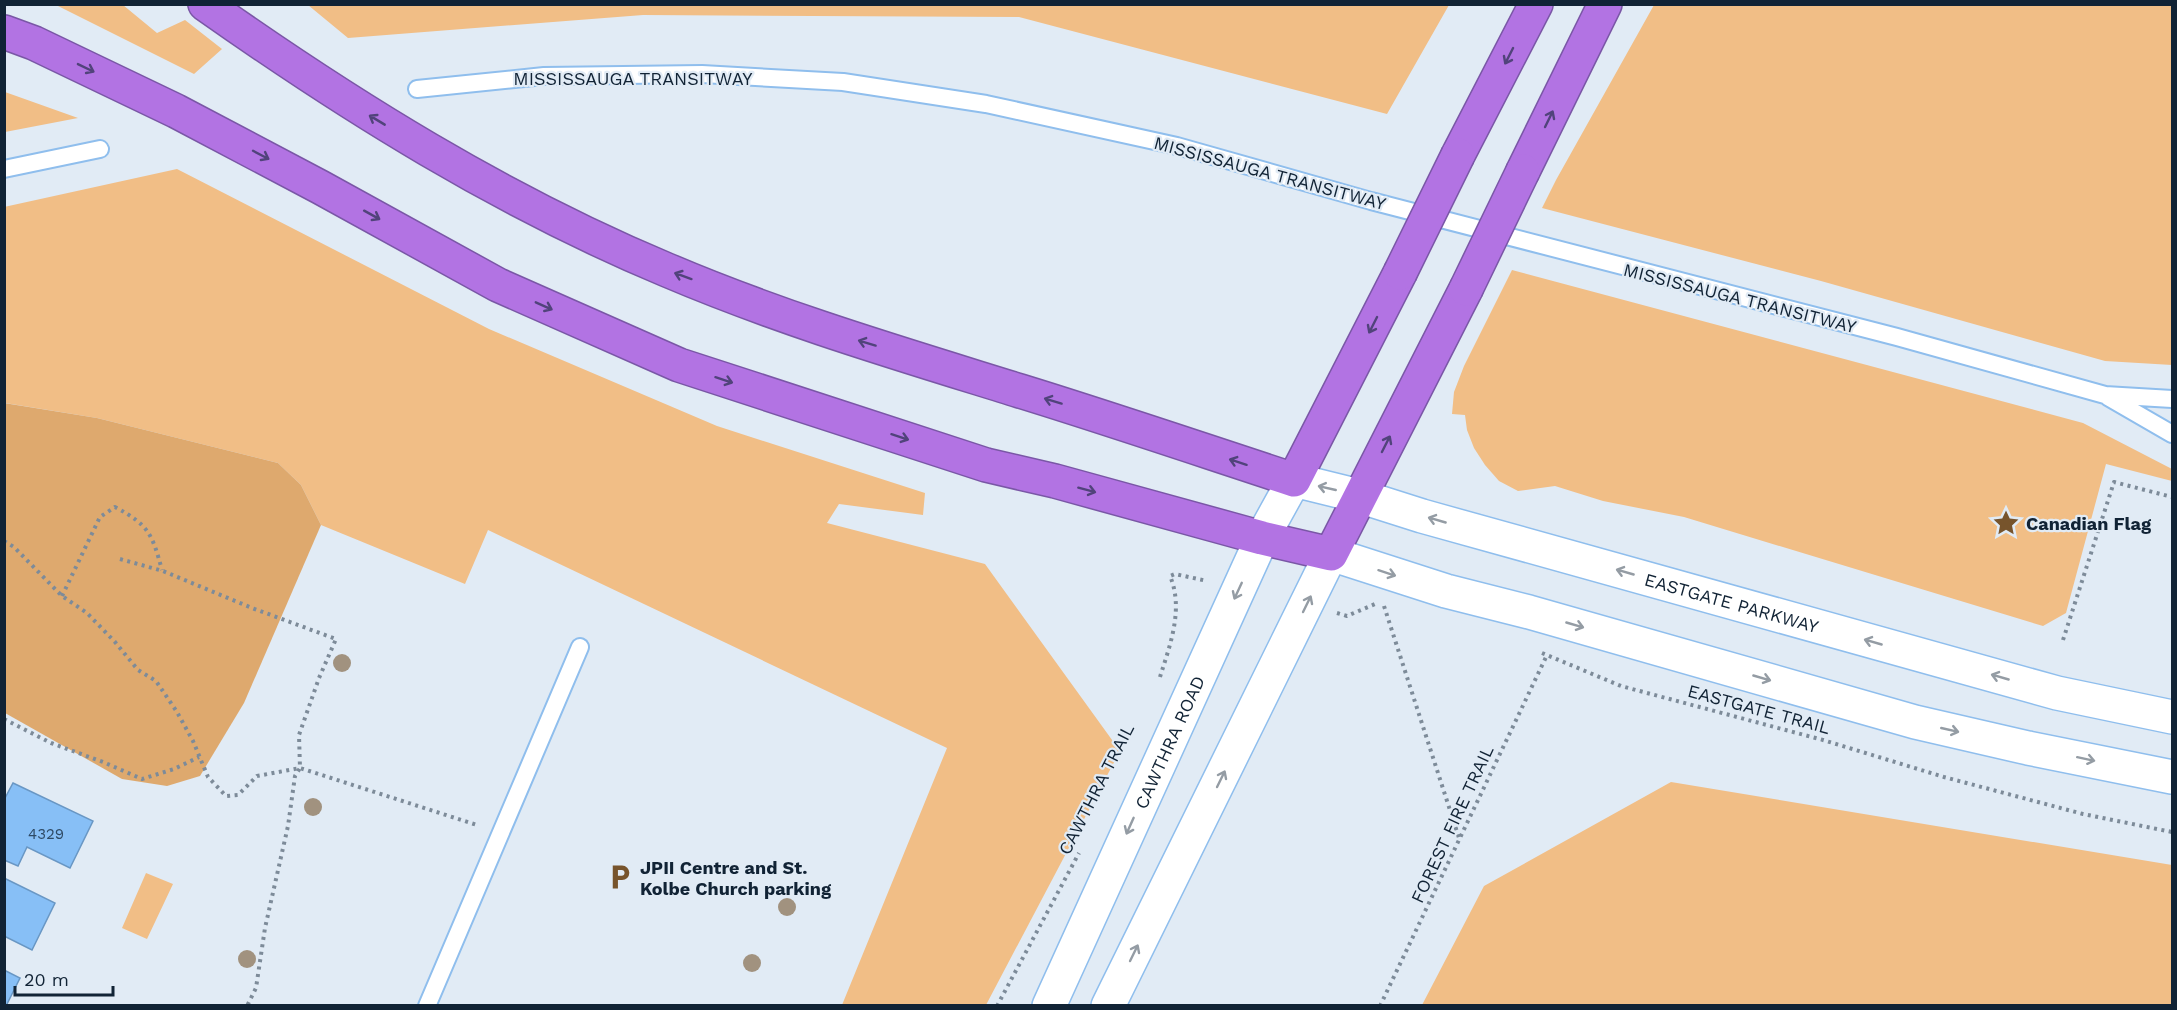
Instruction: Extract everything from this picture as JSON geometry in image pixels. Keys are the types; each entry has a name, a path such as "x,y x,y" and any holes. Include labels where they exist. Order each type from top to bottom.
{"highway":[{"path":"205,4 292,66 427,150 541,213 668,271 841,335 1294,480 1536,4"},
{"path":"4,32 34,43 176,111 498,285 679,365 986,465 1331,554 1466,290 1605,4"}],"main road":[{"name":"EASTGATE PARKWAY","path":"1294,480 1359,496 1422,516 2057,693 2172,717"},
{"name":"CAWTHRA ROAD","path":"1049,1005 1262,538 1294,480"},
{"path":"1108,1005 1331,554 1446,591 1540,615 1915,722 2172,777"}],"lane":[{"name":"MISSISSAUGA TRANSITWAY","path":"417,89 544,76 702,74 843,82 986,104 1177,146 1404,210 1897,338 2105,395 2172,399"},
{"path":"4,169 100,149"},
{"name":"MISSISSAUGA TRANSITWAY","path":"2105,395 2172,434"},
{"path":"427,1005 580,647"}],"path":[{"path":"2063,640 2114,482 2172,497"},
{"path":"62,596 100,517 116,507 139,520 154,539 163,571"},
{"path":"4,542 14,547 62,596 87,613 138,670 156,681 177,712 208,777 226,796 238,795 257,776 300,768 501,832"},
{"path":"120,559 163,571 252,608 336,639 319,678 299,735 300,768 295,776 288,826 265,928 256,988 247,1005"},
{"path":"1157,684 1172,639 1176,589 1170,576 1175,574"},
{"path":"1383,602 1460,839"},
{"path":"1347,616 1383,602 1394,606"},
{"name":"EASTGATE TRAIL","path":"1536,651 1621,686 1823,740 1965,783 2083,814 2172,832"},
{"name":"FOREST FIRE TRAIL","path":"1380,1005 1547,655"},
{"path":"4,719 51,743 142,779 174,769 200,757"},
{"name":"CAWTHRA TRAIL","path":"997,1005 1084,843"}],"shaded area":[{"path":"56,5 123,5 157,33 185,20 222,49 194,74"},
{"path":"308,5 1449,5 1387,114 1019,17 643,15 348,38"},
{"path":"1654,5 2172,5 2172,365 2105,361 1821,281 1542,208"},
{"path":"5,92 78,118 5,132"},
{"path":"177,169 489,329 717,426 925,493 923,515 839,504 827,523 985,564 1120,751 986,1005 842,1005 947,748 488,530 465,584 321,525 301,485 278,463 97,418 5,403 4,207"},
{"path":"1512,270 2083,423 2172,469 2172,481 2106,464 2066,613 2043,626 1684,517 1603,501 1555,486 1518,491 1499,481 1485,465 1474,448 1467,430 1465,415 1452,414 1454,392 1464,366"},
{"path":"4,403 97,418 278,463 301,485 321,525 244,703 200,776 167,786 122,779 5,713"},
{"path":"1671,782 2172,865 2172,1005 1422,1005 1484,886"},
{"path":"146,873 173,884 147,939 122,928"}],"building":[{"path":"13,783 93,821 70,868 27,847 18,866 4,860 4,800"},
{"path":"4,878 55,903 32,950 4,936"},
{"path":"4,970 20,978 6,1006 4,1006"}],"place":[{"name":"Canadian Flag","path":"2006,523"},
{"name":"JPII Centre and St. Kolbe Church parking","path":"620,877"}]}
